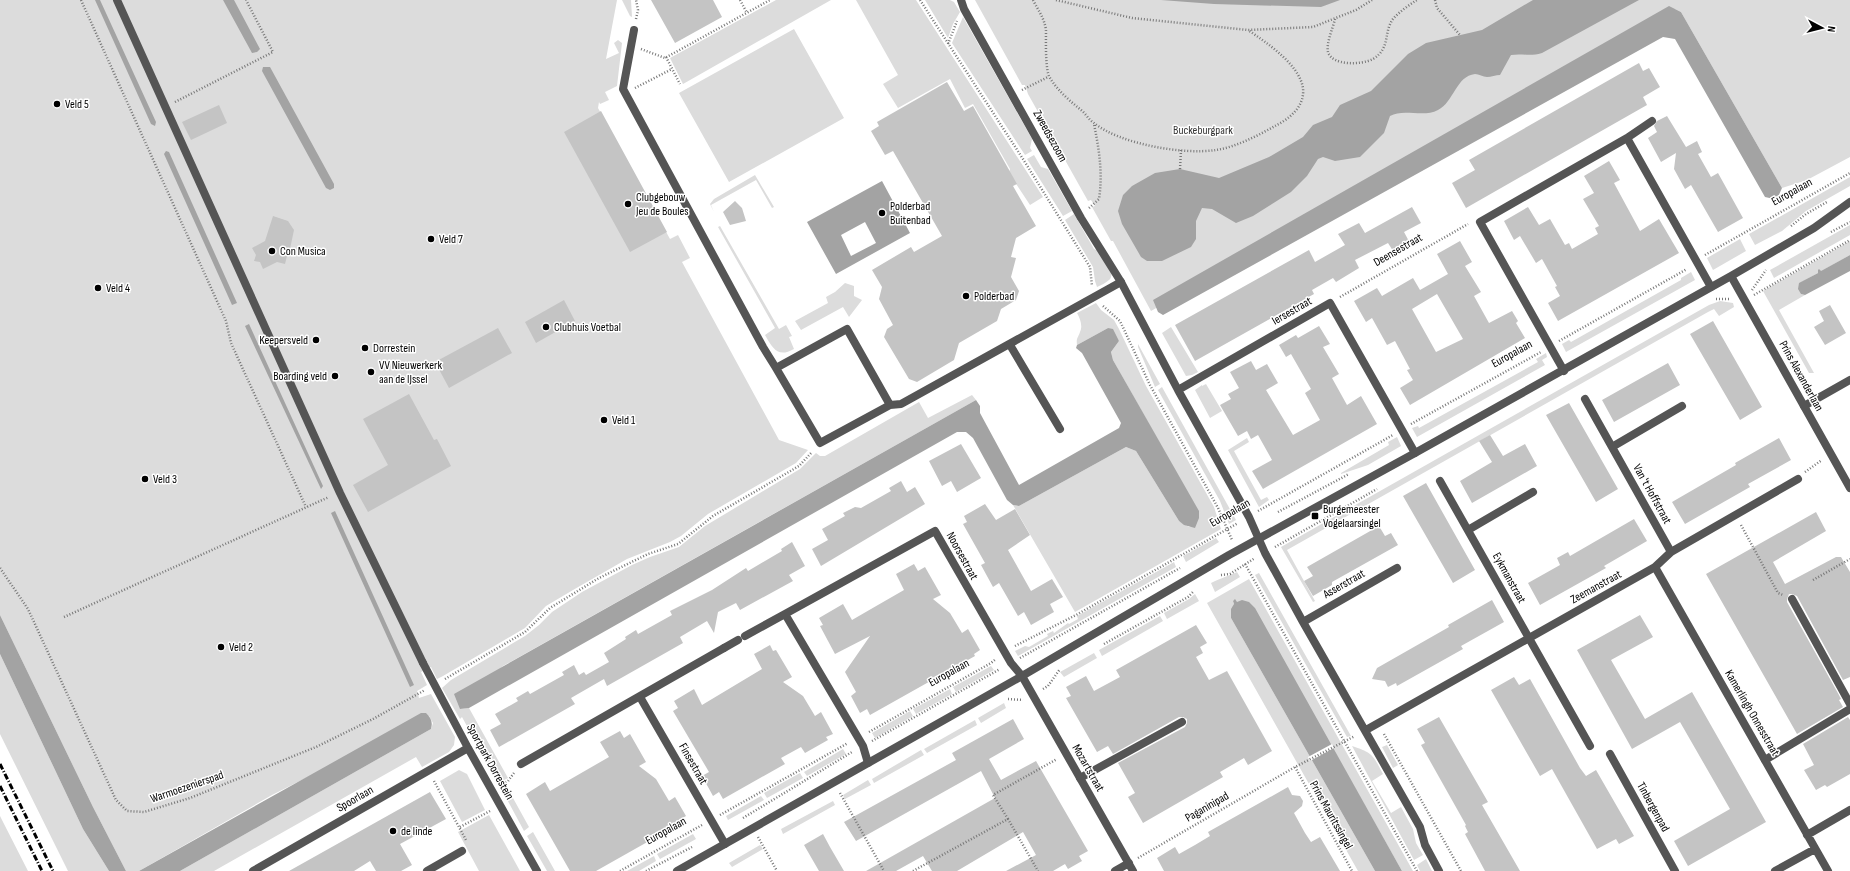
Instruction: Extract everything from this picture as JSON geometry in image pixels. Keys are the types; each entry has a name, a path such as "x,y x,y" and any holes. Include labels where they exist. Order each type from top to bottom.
{"street":[{"name":"Sportpark Dorrestein","path":"117,0 340,493 423,664 537,871"},
{"name":"Zweedsezoom","path":"961,0 964,8 1081,218 1121,282"},
{"path":"634,30 623,89 763,347 820,443 890,405 901,404 1010,345 1121,282 1178,390 1249,516 1265,553 1420,826 1425,845 1439,871"},
{"path":"1564,371 1480,222 1627,138 1652,122"},
{"path":"1627,138 1711,287"},
{"path":"677,871 1022,676 1237,550 1564,371 1731,276 1814,228 1850,202"},
{"name":"Prins Alexanderlaan","path":"1731,276 1850,488"},
{"name":"Iersestraat","path":"1178,390 1330,303 1416,453"},
{"path":"776,368 847,329 890,405"},
{"path":"1010,345 1060,429"},
{"path":"1804,406 1850,380"},
{"name":"Van 't Hoffstraat","path":"1585,399 1670,552"},
{"path":"1612,447 1682,406"},
{"name":"Zeemanstraat","path":"1366,730 1655,567 1670,552 1798,479"},
{"name":"Eykmanstraat","path":"1440,481 1529,638"},
{"path":"1468,530 1533,492"},
{"name":"Noorsestraat","path":"640,697 724,648 935,531 1011,663 1022,676"},
{"name":"Kamerlingh Onnesstraat","path":"1655,567 1828,871"},
{"name":"Asserstraat","path":"1303,622 1397,568"},
{"path":"1792,599 1850,704"},
{"path":"785,614 863,746 868,763"},
{"path":"1529,638 1590,746"},
{"name":"Mozartstraat","path":"1022,676 1032,696 1133,871"},
{"path":"521,764 640,697"},
{"name":"Finsestraat","path":"640,697 725,844"},
{"path":"1765,760 1850,709"},
{"path":"1080,778 1182,722"},
{"name":"Spoorlaan","path":"253,871 468,748"},
{"name":"Tinbergenpad","path":"1610,754 1675,871"},
{"path":"1807,835 1850,810"},
{"path":"1776,871 1815,849"},
{"path":"427,871 462,851"},
{"path":"1115,871 1129,863"}],"path":[{"path":"81,0 226,321 231,343 306,507"},
{"path":"165,107 273,52 246,0"},
{"path":"634,30 638,10 636,0"},
{"path":"740,0 747,13"},
{"path":"666,58 770,0"},
{"path":"920,0 1023,159 1090,267 1091,282 1097,296 1104,306 1120,321 1150,385 1218,508 1231,539 1417,871"},
{"path":"1033,0 1043,19 1046,30 1048,77 1063,94 1094,124 1121,138 1136,143 1181,150 1216,150 1233,145 1260,134 1283,122 1295,112 1303,97 1303,87 1299,77 1280,54 1269,44 1248,30"},
{"path":"1056,0 1132,18 1248,30 1313,27 1356,10 1372,0"},
{"path":"1335,19 1328,50 1330,55 1335,59 1347,63 1364,62 1373,58 1384,49 1393,20 1417,0"},
{"path":"1435,0 1437,8 1460,35"},
{"path":"948,44 954,26 964,8"},
{"path":"630,45 666,58 680,84"},
{"path":"633,89 672,69"},
{"path":"1013,95 1048,77"},
{"path":"1081,218 1093,203 1099,199 1101,185 1101,166 1094,124"},
{"path":"1180,169 1181,150"},
{"name":"Europalaan","path":"620,871 991,663 1004,651 1076,614 1227,530 1249,516 1550,347 1697,263 1707,254 1850,173"},
{"name":"Deensestraat","path":"1330,303 1467,224 1480,222"},
{"path":"1825,236 1850,222"},
{"path":"1714,299 1735,299 1744,297 1850,240"},
{"path":"1744,297 1753,289 1767,269 1772,266"},
{"name":"Warmoezenierspad","path":"0,568 28,609 116,800 127,811 144,812 190,798 316,747 373,719 525,632 550,608 599,578 648,554 678,544 714,516 799,466 820,443"},
{"path":"1798,479 1811,466 1831,454"},
{"path":"1216,578 1222,574 1230,574 1245,564 1382,487"},
{"path":"64,617 340,493"},
{"path":"1735,515 1778,593 1792,599"},
{"name":"Europalaan","path":"1227,541 1253,526"},
{"path":"1813,580 1850,559"},
{"name":"Europalaan","path":"738,821 863,746 1182,566"},
{"path":"1100,647 1188,597 1197,588"},
{"path":"1006,700 1010,698 1024,700 1032,696 1048,686 1059,670 1066,666"},
{"path":"1378,724 1461,871"},
{"name":"Paganinipad","path":"1129,863 1303,762 1344,741"},
{"path":"1038,871 993,795 1066,754"},
{"path":"492,789 508,781 521,764"},
{"name":"Prins Mauritssingel","path":"1295,767 1352,871"},
{"path":"429,771 470,847 462,851"},
{"path":"833,797 847,789"},
{"path":"840,793 884,871"},
{"path":"460,827 501,805"},
{"path":"913,871 1008,819"},
{"path":"752,828 777,871"},
{"path":"759,840 766,836"},
{"path":"646,871 692,846"}],"green space":[{"name":"Dorrestein","path":"0,0 617,0 606,59 619,53 614,43 618,40 622,43 617,86 605,92 609,100 600,104 599,102 598,108 670,239 678,235 690,258 682,262 779,440 808,450 796,463 708,514 681,536 670,542 627,559 573,590 546,606 525,628 443,676 437,679 431,667 421,672 427,685 417,691 419,698 431,694 455,737 454,745 449,752 422,767 416,757 214,871 180,871 431,729 433,723 429,716 272,795 139,871 126,871 93,807 0,615"},
{"path":"622,0 631,0 632,17 630,16"},
{"path":"776,0 831,0 683,84 670,58"},
{"path":"856,0 916,0 1043,197 1030,205 1009,173 1010,169 973,104 965,108 950,79 898,108 883,84 898,75"},
{"path":"925,0 950,0 954,2 960,12 953,24 948,38"},
{"name":"Buckeburgpark","path":"975,0 1850,0 1850,157 1807,180 1782,188 1681,12 1675,9 1151,311 1113,241 1111,241 1092,207 1095,206 1091,200 1088,201 1028,94 1025,85 1022,85"},
{"path":"963,17 1032,139 1030,148 1032,151 1025,155 952,43"},
{"path":"794,29 844,118 729,182 679,93"},
{"path":"1034,155 1041,167 1048,169 1072,211 1063,216 1027,159"},
{"path":"755,175 774,207 772,208 756,180 711,205 714,212 710,204 714,199"},
{"path":"1850,177 1850,186 1806,211 1782,231 1755,245 1749,234"},
{"path":"1074,214 1094,249 1099,251 1110,269 1111,277 1109,280 1097,287 1093,267 1065,220"},
{"path":"1850,225 1850,235 1774,278 1770,270"},
{"path":"720,226 779,329 786,325 792,336 789,337 794,349 784,353 776,351 768,340 765,335 775,328 718,227"},
{"path":"1740,239 1746,251 1713,270 1707,258"},
{"path":"1850,241 1850,255 1800,283 1801,294 1805,295 1779,310 1814,373 1809,373 1763,291"},
{"path":"1691,272 1695,280 1566,352 1562,344 1569,340 1571,342 1681,280 1681,278"},
{"path":"845,283 854,286 854,296 862,300 849,317 843,307 801,330 795,321 828,303 826,297 835,292"},
{"path":"1720,301 1733,303 1734,307 1719,316 1714,309 1708,312 1287,550 1315,601 1313,602 1281,547 1709,305"},
{"path":"1096,303 1101,310 1114,320 1119,329 1146,386 1214,507 1221,529 1075,612 1013,505 1019,506 1126,447 1136,451 1179,521 1189,527 1196,523 1198,516 1198,511 1113,360 1111,352 1119,341 1108,328 1077,345 1081,325 1077,313"},
{"path":"1171,327 1198,372 1186,376 1162,333"},
{"path":"1138,344 1160,384 1155,387 1138,347"},
{"path":"1546,353 1547,357 1542,360 1545,365 1417,437 1412,428 1418,426 1419,428 1538,362 1536,359"},
{"path":"1206,384 1222,411 1210,418 1195,390"},
{"path":"1162,387 1236,520 1229,524 1220,501 1158,390"},
{"path":"972,395 976,400 503,666 460,709 469,708 508,778 498,783 462,717 460,719 442,688 451,680 525,636 552,612 582,592 632,565 679,547 705,526 800,469 816,453 820,456 825,456 919,402 928,418"},
{"path":"1397,437 1401,446 1368,465 1341,474 1389,445 1388,442"},
{"path":"1247,438 1249,442 1234,451 1261,500 1267,497 1269,500 1259,507 1228,450"},
{"path":"1216,538 1219,542 1186,562 1183,556"},
{"path":"1174,562 1176,567 1018,656 1015,651 1025,646 1029,647 1048,636 1047,634 1053,631 1054,633 1068,623 1069,624 1078,619 1077,616"},
{"path":"1237,572 1240,577 1215,592 1211,583"},
{"path":"1259,573 1351,736 1347,737 1255,575"},
{"path":"1249,579 1413,871 1402,871 1337,756 1235,600 1233,601 1234,604 1231,618 1375,871 1358,871 1207,603"},
{"path":"1195,594 1199,601 1167,619 1164,613"},
{"path":"1160,616 1163,621 1102,656 1099,650"},
{"path":"1094,653 1097,658 1064,677 1060,672"},
{"path":"0,654 83,829 109,871 68,871 0,734"},
{"path":"991,666 994,670 956,692 953,687"},
{"path":"950,689 952,694 916,714 913,709"},
{"path":"1004,703 1006,708 981,723 978,718"},
{"path":"910,711 913,716 875,738 872,733"},
{"path":"975,720 977,725 927,753 924,749"},
{"path":"1387,745 1398,765 1393,768 1382,747"},
{"path":"1352,746 1368,753 1374,759 1383,774 1372,781 1391,813 1401,807 1413,829 1416,843 1423,855 1414,860"},
{"path":"843,749 846,754 807,776 804,772"},
{"path":"921,750 924,755 874,783 872,779"},
{"path":"459,770 467,774 485,810 462,822 440,781"},
{"path":"800,773 803,778 767,798 764,793"},
{"path":"868,780 871,785 845,799 843,795"},
{"path":"508,789 529,827 524,831 503,792"},
{"path":"761,796 764,800 728,820 726,816"},
{"path":"833,801 835,805 783,834 781,829"},
{"path":"489,815 520,871 479,871 458,832"},
{"path":"0,816 2,820 28,871 0,871"},
{"path":"533,832 555,871 547,871 527,836"},
{"path":"693,834 696,839 660,859 657,854"},
{"path":"760,845 763,849 732,867 729,863"},
{"path":"654,856 656,861 639,871 627,871"},
{"path":"1426,859 1432,871 1420,871 1417,865"}],"shaded area":[{"path":"95,0 100,0 156,122 155,126 151,124"},
{"path":"223,0 234,0 260,49 257,52 252,53"},
{"path":"1161,0 1340,0 1321,7 1214,4"},
{"path":"1533,0 1639,0 1542,53 1533,55 1511,55 1500,75 1487,77 1475,74 1463,79 1448,101 1438,110 1426,113 1401,113 1390,116 1384,133 1360,157 1335,161 1323,157 1318,159 1307,176 1291,192 1253,216 1236,223 1212,209 1202,208 1196,221 1196,239 1191,247 1162,261 1147,261 1141,257 1122,224 1118,211 1123,195 1132,186 1155,173 1180,169 1219,178 1269,157 1303,137 1313,125 1332,117 1340,105 1371,91 1408,54 1426,43 1482,30"},
{"path":"1669,6 1681,12 1782,188 1778,197 1779,199 1776,200 1765,197 1675,39 1663,37 1163,315 1158,312 1153,300"},
{"path":"263,67 270,67 334,184 334,188 330,190 326,188 262,71"},
{"path":"166,151 169,152 237,303 232,305 164,154"},
{"path":"882,181 910,233 836,274 807,222","holes":["865,222 876,243 851,256 841,235"]},
{"path":"1850,255 1850,271 1805,295 1801,294 1798,289 1799,283 1818,273 1819,269 1821,271"},
{"path":"249,324 323,486 321,489 245,326"},
{"path":"1108,328 1113,329 1119,341 1111,352 1113,360 1199,511 1199,518 1195,528 1184,525 1179,521 1136,451 1126,447 1019,506 1013,505 1007,500 973,438 966,432 957,432 469,708 460,709 454,694 976,400 980,406 980,413 1019,485 1119,428 1121,423 1082,353 1076,348 1077,345"},
{"path":"335,511 414,685 410,687 331,513"},
{"path":"1235,599 1237,602 1242,600 1249,602 1255,608 1402,871 1375,871 1231,618 1231,609"},
{"path":"0,615 93,807 126,871 109,871 83,829 0,654"},
{"path":"421,713 426,713 430,718 432,722 431,729 180,871 139,871"}],"pier":[{"path":"1332,744 1334,748 1310,761 1308,757"}],"building":[{"path":"651,0 713,0 722,17 675,43"},
{"path":"1639,63 1643,71 1649,68 1660,87 1643,97 1647,105 1466,208 1452,183 1475,170 1469,160"},
{"path":"947,82 964,111 973,106 1017,184 1013,186 1036,226 1016,238 1011,257 1016,258 1011,277 1019,291 1016,300 1001,309 997,321 959,343 954,360 917,382 909,379 884,337 887,329 893,325 879,299 882,287 872,270 911,247 914,252 942,236 893,151 885,155 871,131 879,126 877,122"},
{"path":"219,105 227,123 191,140 182,122"},
{"name":"Clubgebouw Jeu de Boules","path":"601,111 667,232 630,252 564,132"},
{"path":"1667,116 1686,147 1697,141 1702,152 1698,154 1711,177 1718,173 1743,218 1718,232 1691,185 1685,189 1674,169 1676,153 1661,162 1648,138 1657,132 1654,126 1657,121"},
{"path":"1609,161 1620,180 1614,183 1640,231 1659,219 1679,253 1558,321 1548,303 1560,296 1555,287 1557,286 1542,259 1536,263 1520,236 1514,240 1504,221 1528,207 1539,225 1550,219 1565,245 1569,243 1572,249 1598,234 1595,228 1599,226 1583,199 1594,193 1584,176"},
{"path":"735,201 742,208 746,221 730,225 723,212"},
{"path":"1412,207 1421,223 1404,232 1411,245 1395,254 1388,243 1355,260 1359,268 1336,282 1333,278 1312,290 1314,294 1195,361 1175,325 1309,250 1315,262 1345,245 1338,234 1359,223 1365,233"},
{"name":"Con Musica","path":"273,216 288,221 294,230 290,249 293,253 287,256 285,264 277,262 263,269 260,262 254,261 256,255 252,248 265,241"},
{"path":"1460,241 1472,262 1465,266 1481,292 1474,296 1489,323 1512,311 1518,321 1516,323 1525,338 1410,405 1400,388 1413,380 1407,370 1410,369 1395,341 1387,345 1372,318 1366,322 1354,301 1377,288 1382,296 1413,278 1420,290 1448,274 1437,254","holes":["1437,294 1463,339 1436,352 1412,309"]},
{"name":"Clubhuis Voetbal","path":"564,300 575,321 536,343 525,322"},
{"path":"1830,305 1846,333 1825,345 1814,327 1824,321 1819,311"},
{"path":"1713,321 1762,407 1740,420 1690,334"},
{"path":"1319,326 1330,344 1323,347 1339,374 1332,378 1347,405 1361,396 1377,424 1263,489 1252,471 1272,460 1258,435 1251,439 1247,431 1238,436 1220,405 1231,399 1228,394 1239,388 1230,372 1251,361 1256,370 1267,364 1278,383 1266,390 1293,435 1320,420 1305,393 1311,389 1291,354 1286,357 1279,345 1296,335 1298,338"},
{"path":"498,328 512,353 449,388 435,362"},
{"path":"1668,363 1680,385 1614,422 1602,400"},
{"path":"409,394 434,440 437,439 451,466 368,512 353,485 388,465 363,419"},
{"path":"1569,403 1618,489 1596,502 1546,415"},
{"path":"1490,435 1503,456 1525,444 1537,466 1472,503 1460,481 1492,462 1479,441"},
{"path":"1779,438 1791,460 1748,484 1750,487 1685,524 1672,502"},
{"path":"961,444 981,478 957,492 951,481 942,486 929,461"},
{"path":"901,481 907,492 915,487 925,504 821,566 812,549 828,540 822,529 845,516 843,513 855,507 861,508 891,491 889,488"},
{"path":"1426,483 1475,570 1453,583 1403,496"},
{"path":"985,504 996,520 1015,509 1030,535 1008,550 1031,591 1052,579 1063,597 1050,604 1054,612 1031,625 1024,612 1018,616 999,583 993,587 981,565 985,563 963,524 967,522 964,516"},
{"path":"1816,512 1826,531 1773,562 1785,584 1836,557 1841,557 1850,572 1850,677 1843,680 1797,596 1789,594 1787,602 1839,695 1841,699 1839,700 1843,707 1797,734 1706,574"},
{"path":"1634,519 1647,541 1604,566 1606,568 1540,605 1528,583 1560,565 1557,558 1568,552 1570,556"},
{"path":"1379,526 1385,536 1391,533 1398,545 1332,582 1332,585 1313,596 1304,581 1313,576 1307,567"},
{"path":"792,542 805,566 789,575 793,581 740,610 736,603 718,612 714,633 707,621 680,637 683,643 607,686 604,679 571,698 575,704 499,747 490,730 501,724 495,714 518,701 516,698 528,691 530,694 564,675 562,672 574,665 579,675 584,672 586,675 609,662 604,653 626,639 625,637 636,630 638,634 672,615 670,611 712,590 746,568 748,571 782,551 781,549"},
{"path":"914,564 918,571 925,567 941,595 933,599 950,613 962,633 968,629 980,650 974,654 975,656 870,715 867,709 860,713 851,696 856,692 845,672 870,636 835,654 820,626 823,625 819,618 843,604 852,620 904,590 896,574"},
{"path":"1492,600 1504,622 1461,646 1463,649 1397,686 1396,683 1388,687 1385,681 1372,679 1377,668 1449,627 1448,625"},
{"path":"1640,615 1653,637 1611,660 1645,719 1692,692 1766,822 1688,866 1674,841 1730,809 1680,722 1632,749 1577,650"},
{"path":"1196,625 1207,643 1200,647 1203,653 1196,657 1209,680 1227,671 1272,751 1248,765 1244,758 1220,772 1223,777 1143,823 1128,797 1135,793 1118,763 1185,727 1187,719 1179,717 1113,754 1108,746 1097,752 1066,698 1071,696 1066,687 1086,676 1094,691 1120,677 1116,670"},
{"path":"770,645 773,651 776,650 792,677 783,682 803,696 815,716 821,712 833,734 826,737 828,740 805,753 801,747 781,758 785,764 723,799 719,792 713,796 702,776 709,772 673,711 678,708 674,701 694,689 702,705 762,669 754,654"},
{"path":"1514,677 1519,685 1530,679 1580,768 1586,776 1596,770 1634,836 1619,844 1616,839 1597,849 1552,769 1540,776 1491,690"},
{"path":"1439,717 1488,802 1482,805 1520,871 1485,871 1465,834 1468,832 1465,826 1466,825 1421,745 1425,743 1417,729"},
{"path":"1848,717 1850,720 1850,774 1827,787 1825,785 1816,790 1804,770 1814,765 1803,744"},
{"path":"1013,719 1024,739 989,759 1001,780 1036,761 1088,851 1079,856 1082,861 1068,869 1065,864 1053,871 1006,871 1036,855 1023,832 957,871 932,871 923,856 896,871 866,871 995,798 981,771 856,841 844,822 956,760 952,753"},
{"path":"620,731 624,738 630,734 646,762 639,766 656,779 669,801 675,797 686,816 679,820 681,823 596,871 570,871 526,794 545,782 550,791 609,757 600,742"},
{"path":"1288,787 1292,795 1300,796 1303,801 1302,806 1294,813 1305,833 1311,842 1320,837 1340,871 1164,871 1157,858 1175,847 1179,854 1210,836 1208,832"},
{"name":"de linde","path":"430,792 446,819 400,844 412,865 401,871 376,871 370,861 354,871 289,871"},
{"path":"823,834 844,871 819,871 804,845"}],"railway":[{"path":"0,764 53,871"},
{"path":"0,786 42,871"}],"place":[{"name":"Veld 5","path":"57,104"},
{"name":"Clubgebouw Jeu de Boules","path":"628,204"},
{"name":"Polderbad Buitenbad","path":"882,213"},
{"name":"Veld 7","path":"431,239"},
{"name":"Con Musica","path":"272,251"},
{"name":"Veld 4","path":"98,288"},
{"name":"Polderbad","path":"966,296"},
{"name":"Clubhuis Voetbal","path":"546,327"},
{"name":"Keepersveld","path":"316,340"},
{"name":"Dorrestein","path":"365,348"},
{"name":"VV Nieuwerkerk aan de IJssel","path":"371,372"},
{"name":"Boarding veld","path":"335,376"},
{"name":"Veld 1","path":"604,420"},
{"name":"Veld 3","path":"145,479"},
{"name":"Burgemeester Vogelaarsingel","path":"1315,516"},
{"name":"Veld 2","path":"221,647"},
{"name":"de linde","path":"393,831"}]}
